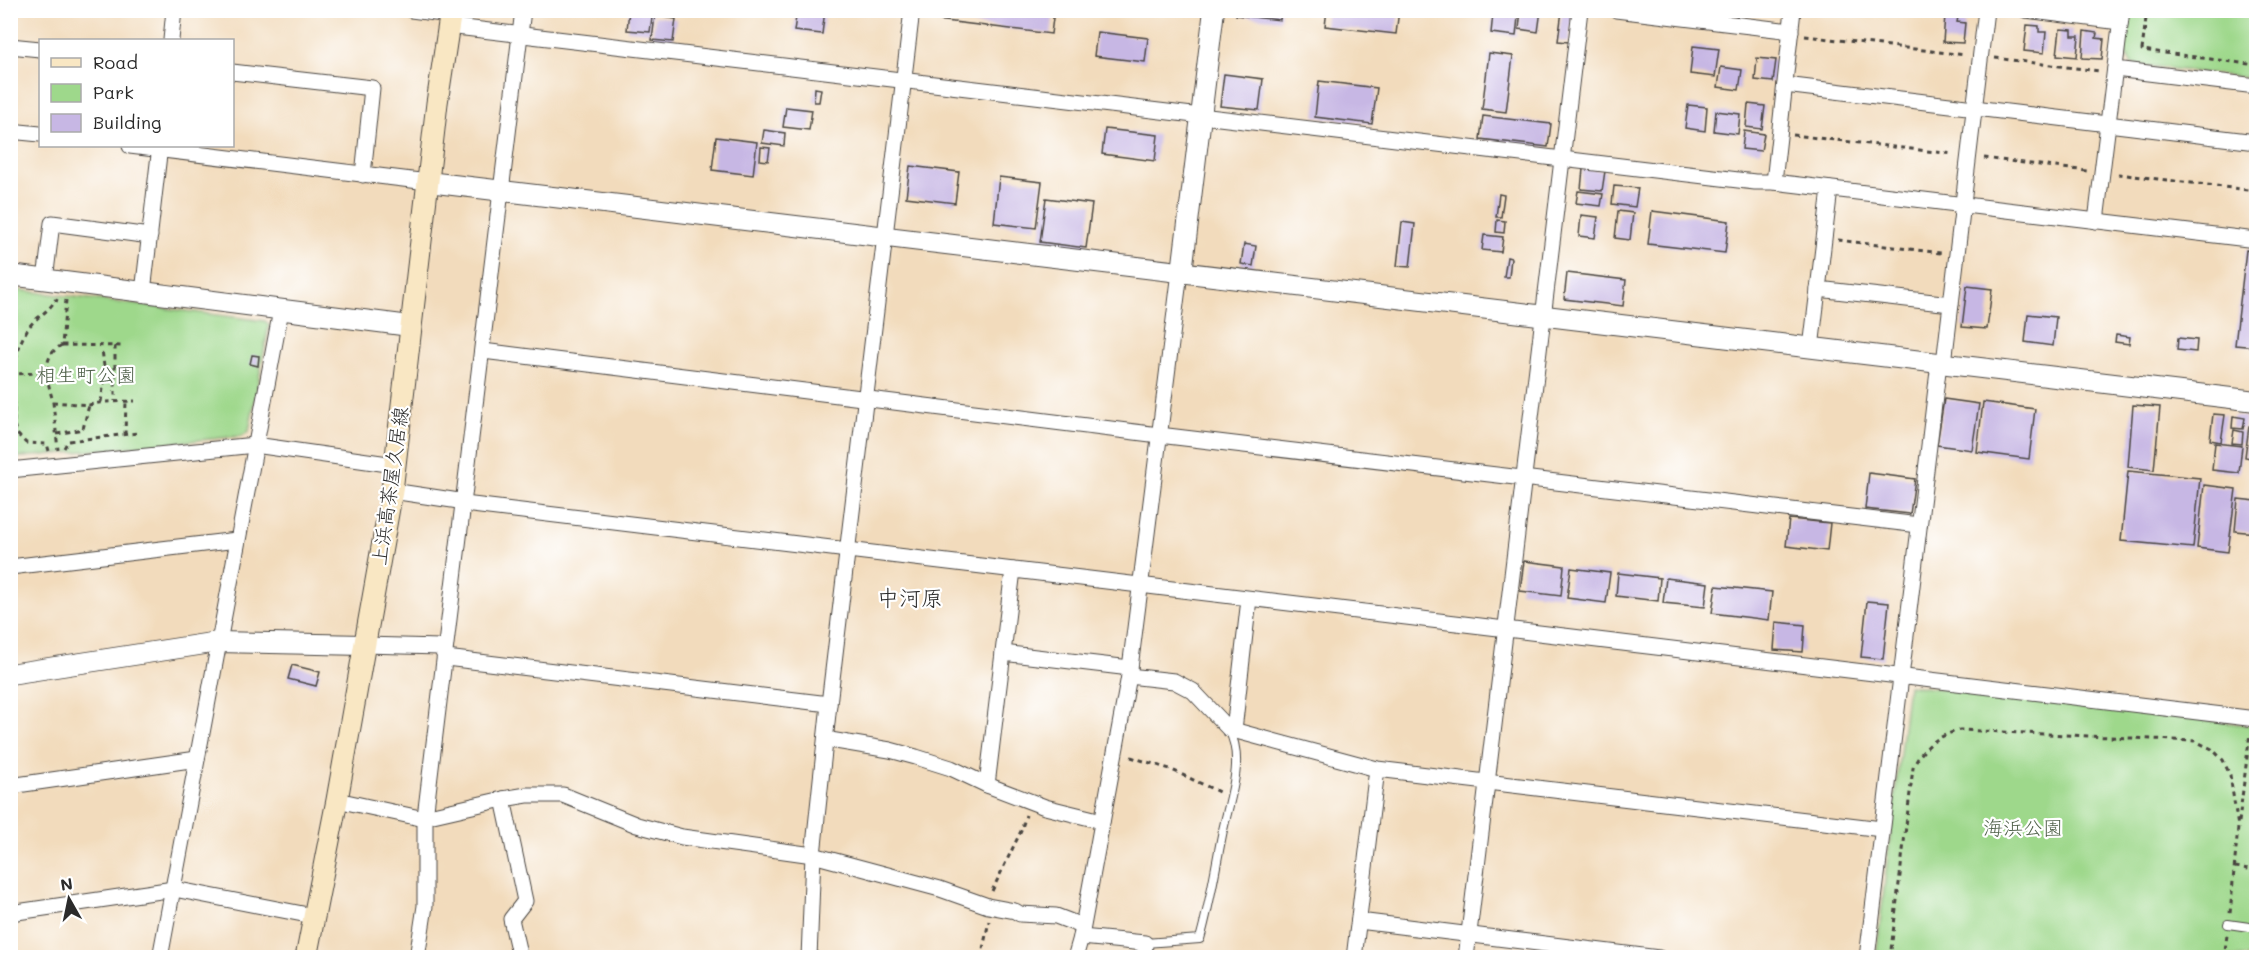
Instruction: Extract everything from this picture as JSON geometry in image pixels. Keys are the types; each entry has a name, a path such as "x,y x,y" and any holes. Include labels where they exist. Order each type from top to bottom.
{"main road":[{"name":"上浜高茶屋久居線","path":"306,957 337,800 392,491 410,326 450,17"}],"street":[{"path":"171,39 174,10"},
{"path":"411,10 520,34 2256,240"},
{"path":"417,957 425,906 425,817 523,10"},
{"path":"809,957 813,855 829,704 912,10"},
{"path":"1075,957 1082,931 1130,672 1214,10"},
{"path":"1466,957 1580,10"},
{"path":"1616,10 1791,33"},
{"path":"1774,182 1793,10"},
{"path":"1867,957 1919,525 1951,304 1986,10"},
{"path":"2025,10 2121,16 2096,221"},
{"path":"10,45 39,49"},
{"path":"2115,71 2256,86"},
{"path":"234,72 372,88 363,175"},
{"path":"1785,85 2256,142"},
{"path":"10,131 39,135"},
{"path":"143,292 160,147 363,175 2256,401"},
{"path":"1811,348 1830,189"},
{"path":"45,280 52,223 150,236"},
{"path":"10,275 45,280 67,292 143,292 410,326"},
{"path":"1818,289 1951,304"},
{"path":"160,957 281,310"},
{"path":"483,351 1159,435 1919,525"},
{"path":"10,470 255,445 395,465"},
{"path":"392,491 459,501 464,504 847,551 2254,719"},
{"path":"10,567 237,540"},
{"path":"987,785 1014,570"},
{"path":"1231,730 1249,599"},
{"path":"10,674 218,642 440,647 446,658"},
{"path":"1003,653 1174,681 1192,691 1231,730 1377,769 1882,829"},
{"path":"446,658 829,704"},
{"path":"826,736 830,740 890,750 951,768 1030,802 1101,821"},
{"path":"10,786 197,759"},
{"path":"1354,957 1377,769"},
{"path":"337,800 420,818 527,795 563,795 637,825 682,837 813,855 940,890 988,906 1015,911 1020,915 1056,916 1082,931 1145,950"},
{"path":"503,799 525,901 511,919 520,957"},
{"path":"10,913 174,889 313,916"},
{"path":"1359,921 1659,957"}],"lane":[{"path":"1145,950 1200,939 1212,897 1222,832 1231,796 1235,741 1231,730"},
{"path":"2229,924 2256,928"}],"path":[{"path":"2147,10 2142,50 2256,65"},
{"path":"1791,33 2115,71"},
{"path":"1779,133 2256,191"},
{"path":"1824,239 1957,255"},
{"path":"62,345 67,292"},
{"path":"67,292 36,318 23,335 17,349 13,374 16,434 26,444 47,444 50,452 64,450 64,445 68,441 138,434"},
{"path":"58,452 53,402 46,373 51,355 62,345 124,346"},
{"path":"115,345 115,401"},
{"path":"101,402 105,375 102,349"},
{"path":"13,374 46,373"},
{"path":"126,401 126,435"},
{"path":"53,402 89,405 101,402 135,401"},
{"path":"57,434 83,429 89,405"},
{"path":"2224,957 2238,827 2254,719"},
{"path":"1890,957 1913,768 1924,750 1949,733 1960,730 2195,741 2212,748 2227,766 2238,827"},
{"path":"1115,752 1170,769 1231,796"},
{"path":"981,957 990,915 988,906 991,893 1021,831 1030,802"},
{"path":"2235,867 2256,870"}],"green space":[{"path":"2130,11 2256,11 2256,79 2132,64 2125,53"},
{"name":"相生町公園","path":"11,289 265,321 269,325 249,431 242,436 12,458"},
{"name":"海浜公園","path":"1908,685 2256,726 2256,957 1876,958"}],"building":[{"path":"629,10 653,10 650,32 627,30"},
{"path":"797,10 825,10 822,34 794,31"},
{"path":"922,10 1054,10 1051,34 921,18"},
{"path":"1237,10 1281,10 1280,20 1236,15"},
{"path":"1327,10 1399,10 1396,34 1325,26"},
{"path":"1521,10 1541,10 1538,32 1519,29"},
{"path":"1562,11 1573,13 1569,42 1558,41"},
{"path":"1493,14 1518,17 1516,36 1491,33"},
{"path":"1945,15 1958,17 1957,22 1965,23 1963,43 1943,42"},
{"path":"655,16 676,19 673,42 652,40"},
{"path":"2027,25 2039,26 2039,32 2046,32 2044,53 2024,51"},
{"path":"2060,29 2072,30 2072,36 2079,36 2077,57 2057,55"},
{"path":"2084,31 2097,33 2096,38 2104,39 2102,59 2082,58"},
{"path":"1097,32 1148,38 1145,62 1094,56"},
{"path":"1693,46 1719,49 1715,77 1690,74"},
{"path":"1489,53 1513,56 1506,112 1482,109"},
{"path":"1757,58 1776,60 1773,82 1755,80"},
{"path":"1721,67 1742,70 1739,90 1718,87"},
{"path":"1224,74 1263,79 1259,110 1220,106"},
{"path":"1319,81 1377,88 1372,124 1315,117"},
{"path":"815,88 821,89 819,102 814,102"},
{"path":"1748,104 1765,106 1762,129 1746,127"},
{"path":"1688,105 1707,107 1705,131 1685,128"},
{"path":"786,107 812,110 809,130 783,127"},
{"path":"1716,111 1740,114 1738,134 1714,131"},
{"path":"1483,116 1551,124 1548,147 1480,139"},
{"path":"1105,129 1158,135 1155,161 1102,154"},
{"path":"764,130 785,133 784,146 762,143"},
{"path":"1744,131 1764,134 1761,151 1742,149"},
{"path":"716,137 757,142 753,175 712,170"},
{"path":"761,147 770,148 768,161 760,160"},
{"path":"910,166 959,172 955,203 906,197"},
{"path":"1583,169 1605,171 1602,191 1581,189"},
{"path":"999,177 1042,182 1036,228 994,223"},
{"path":"1614,186 1638,188 1635,207 1612,204"},
{"path":"1578,191 1603,194 1601,206 1576,203"},
{"path":"1499,194 1504,195 1501,217 1496,217"},
{"path":"1046,198 1092,204 1086,248 1040,242"},
{"path":"1618,211 1633,213 1630,240 1615,238"},
{"path":"1652,211 1729,221 1725,253 1648,244"},
{"path":"1581,215 1598,217 1595,238 1579,236"},
{"path":"1497,220 1505,221 1504,233 1496,232"},
{"path":"1402,222 1415,224 1410,267 1397,266"},
{"path":"1484,235 1503,237 1501,252 1482,250"},
{"path":"1244,244 1256,246 1253,266 1241,264"},
{"path":"2246,250 2256,251 2256,347 2235,345"},
{"path":"1507,257 1511,258 1509,277 1504,277"},
{"path":"1567,273 1626,280 1623,306 1564,299"},
{"path":"1967,286 1992,289 1987,329 1962,327"},
{"path":"2028,314 2056,317 2053,346 2025,342"},
{"path":"2116,335 2130,337 2129,344 2115,342"},
{"path":"2178,338 2197,340 2196,352 2177,350"},
{"path":"252,355 259,356 258,366 250,364"},
{"path":"1944,399 1979,404 1972,450 1937,445"},
{"path":"1983,402 2035,409 2029,459 1977,452"},
{"path":"2133,405 2160,407 2154,470 2128,467"},
{"path":"2213,414 2225,415 2221,442 2210,440"},
{"path":"2233,416 2245,418 2243,429 2232,428"},
{"path":"2249,426 2256,427 2256,459 2245,457"},
{"path":"2234,430 2243,432 2242,444 2232,443"},
{"path":"2215,443 2242,446 2239,473 2212,470"},
{"path":"2128,471 2200,478 2193,548 2121,541"},
{"path":"1869,473 1915,479 1910,514 1865,509"},
{"path":"2204,485 2236,489 2228,552 2197,548"},
{"path":"2238,499 2256,501 2256,533 2235,531"},
{"path":"1789,519 1830,523 1827,551 1786,546"},
{"path":"1524,561 1564,566 1561,596 1520,591"},
{"path":"1571,568 1610,573 1606,603 1567,598"},
{"path":"1618,573 1660,578 1658,601 1616,596"},
{"path":"1666,578 1708,583 1705,607 1663,603"},
{"path":"1716,586 1772,592 1769,620 1712,613"},
{"path":"1867,601 1889,603 1883,659 1861,657"},
{"path":"1776,622 1805,625 1803,652 1774,650"},
{"path":"292,665 320,672 316,686 288,679"}],"district":[{"name":"中河原","path":"910,598"}]}
